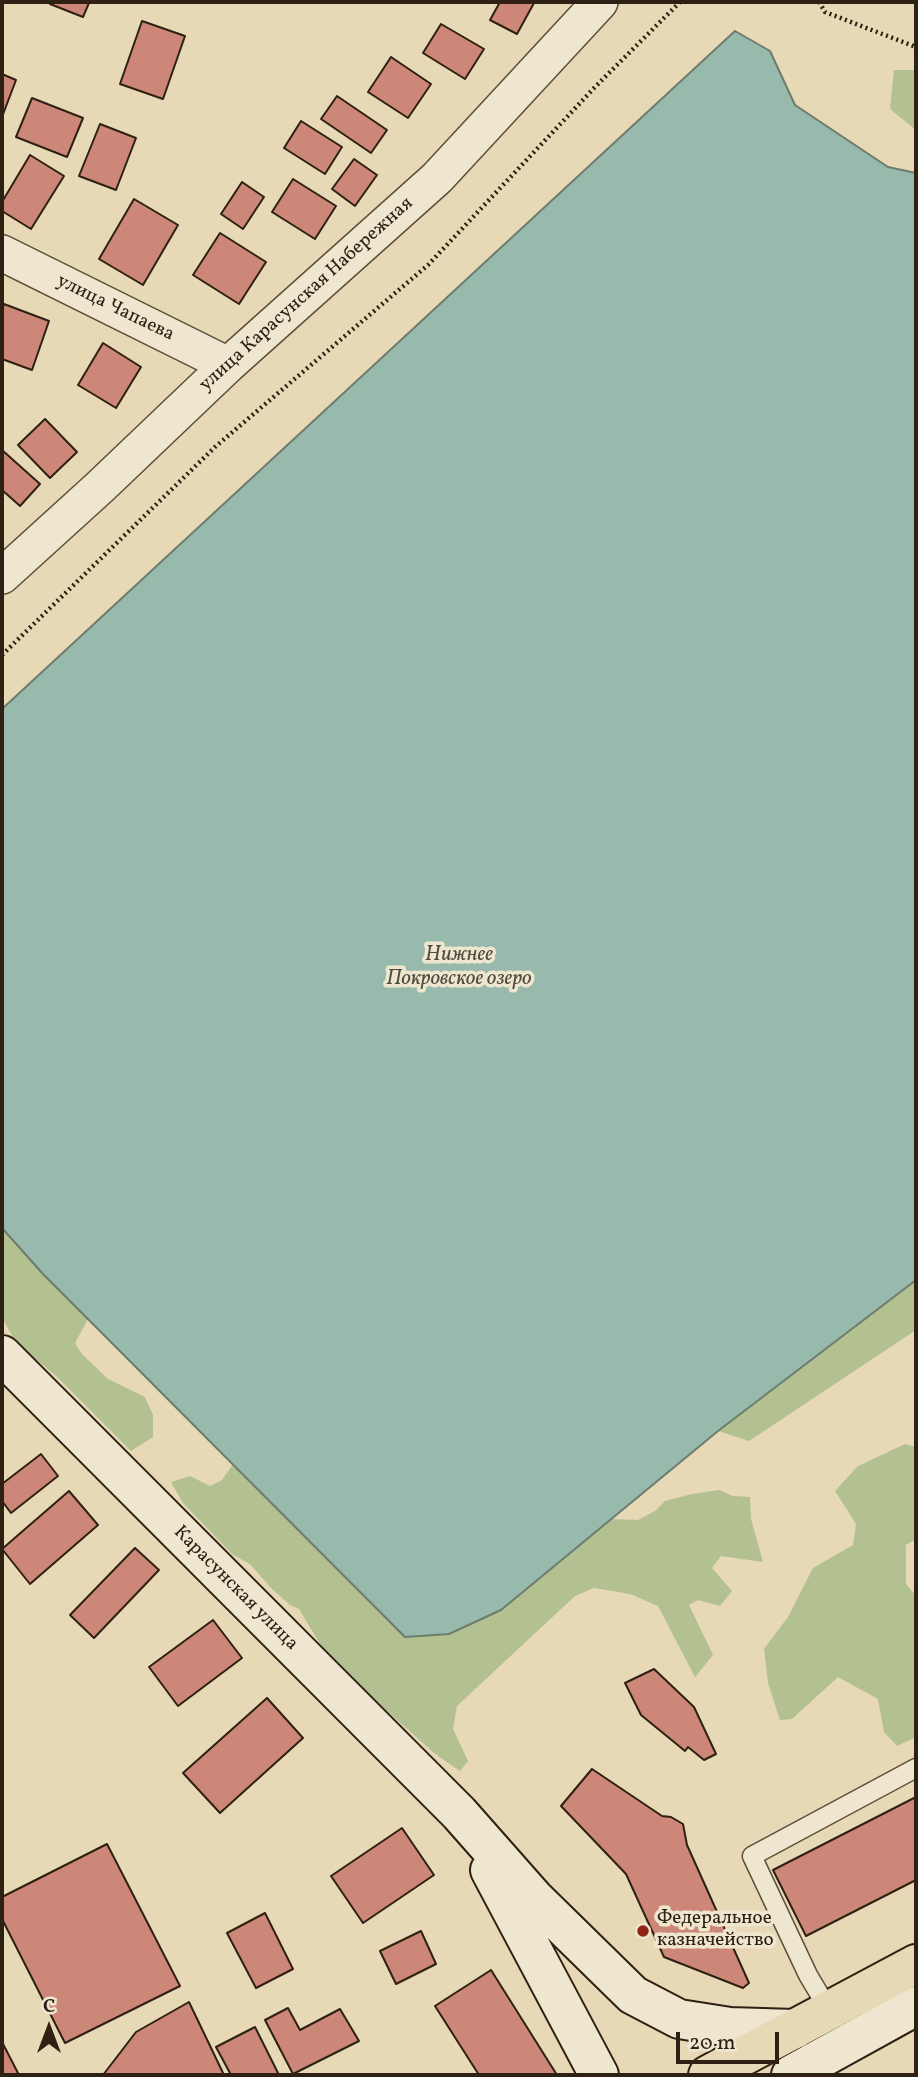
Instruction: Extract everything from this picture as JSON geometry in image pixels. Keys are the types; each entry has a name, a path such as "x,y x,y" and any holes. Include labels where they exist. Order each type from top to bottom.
{"main road":[{"name":"Карасунская улица","path":"2,1355 468,1824 534,1898 633,1995 679,2019 730,2027 795,2029"},
{"name":"Карасунская улица","path":"468,1824 499,1888 599,2075"},
{"path":"708,2075 916,1964"},
{"path":"791,2075 916,2006"}],"street":[{"name":"улица Карасунская Набережная","path":"2,576 228,365 437,178 600,2"},
{"name":"улица Чапаева","path":"2,253 228,365"}],"lane":[{"path":"830,2012 808,1975 752,1856 916,1769"}],"path":[{"path":"2,655 215,447 428,265 596,86 680,2"},
{"path":"819,2 825,12 916,47"}],"green space":[{"path":"894,70 916,70 916,130 890,109"},
{"path":"2,1228 88,1319 75,1343 82,1354 108,1379 145,1397 153,1415 153,1437 131,1451 56,1376 16,1342 2,1318"},
{"path":"916,1280 916,1330 749,1441 718,1431"},
{"path":"905,1444 916,1447 916,1539 906,1545 906,1584 916,1596 916,1737 897,1746 884,1732 878,1699 838,1677 792,1719 780,1720 768,1683 764,1649 788,1617 813,1568 853,1545 856,1524 835,1491 858,1466"},
{"path":"233,1464 405,1637 501,1610 611,1519 638,1520 655,1511 665,1501 692,1494 719,1490 733,1496 750,1497 751,1519 763,1562 721,1556 712,1568 732,1591 720,1606 698,1600 689,1605 713,1655 695,1677 658,1606 630,1594 594,1588 575,1596 457,1706 453,1729 468,1761 460,1771 434,1753 385,1709 377,1706 334,1667 299,1609 290,1605 271,1588 250,1564 233,1555 183,1503 171,1482 190,1476 210,1486 222,1480"}],"water":[{"name":"Нижнее Покровское озеро","path":"735,31 770,51 795,105 888,167 916,173 916,1280 718,1431 501,1610 449,1634 405,1637 43,1274 2,1228 2,709"}],"building":[{"path":"500,2 534,3 517,34 490,20"},
{"path":"89,3 83,17 50,4"},
{"path":"142,21 185,36 163,99 120,84"},
{"path":"441,24 484,49 465,79 423,53"},
{"path":"391,57 431,84 408,118 368,92"},
{"path":"2,74 16,80 2,117"},
{"path":"337,96 387,130 371,153 321,119"},
{"path":"32,98 83,118 67,157 16,137"},
{"path":"301,121 342,147 325,174 284,148"},
{"path":"100,124 136,138 116,190 79,176"},
{"path":"30,155 64,176 31,229 2,211 2,202"},
{"path":"354,159 377,175 355,206 332,189"},
{"path":"293,179 336,206 315,239 272,212"},
{"path":"242,182 264,197 243,229 221,214"},
{"path":"134,199 178,225 143,285 99,259"},
{"path":"220,233 266,262 239,304 193,275"},
{"path":"4,304 49,321 32,370 2,359"},
{"path":"103,343 141,367 116,408 78,385"},
{"path":"45,419 77,452 50,478 18,445"},
{"path":"2,450 40,484 20,506 2,490"},
{"path":"41,1454 58,1476 11,1513 2,1501 2,1484"},
{"path":"69,1491 98,1525 30,1584 2,1549"},
{"path":"135,1548 159,1570 94,1638 70,1615"},
{"path":"213,1620 242,1658 178,1706 149,1667"},
{"path":"654,1669 694,1707 716,1754 704,1760 688,1747 685,1751 641,1715 625,1683"},
{"path":"267,1698 303,1738 220,1813 183,1773"},
{"path":"592,1769 662,1816 671,1817 683,1824 687,1845 749,1983 743,1988 664,1957 626,1874 561,1806"},
{"path":"916,1797 916,1880 806,1936 773,1870"},
{"path":"402,1828 434,1875 363,1923 331,1876"},
{"path":"107,1844 180,1986 65,2043 2,1919 2,1897"},
{"path":"265,1913 293,1969 256,1988 227,1933"},
{"path":"421,1931 436,1964 396,1984 380,1951"},
{"path":"491,1970 557,2075 479,2075 435,2006"},
{"path":"189,2002 224,2075 103,2075 136,2032"},
{"path":"288,2008 300,2030 340,2009 359,2041 293,2074 265,2020"},
{"path":"255,2027 279,2075 231,2075 216,2047"},
{"path":"2,2042 19,2075 2,2075"}],"place":[{"name":"Федеральное казначейство","path":"643,1931"}]}
